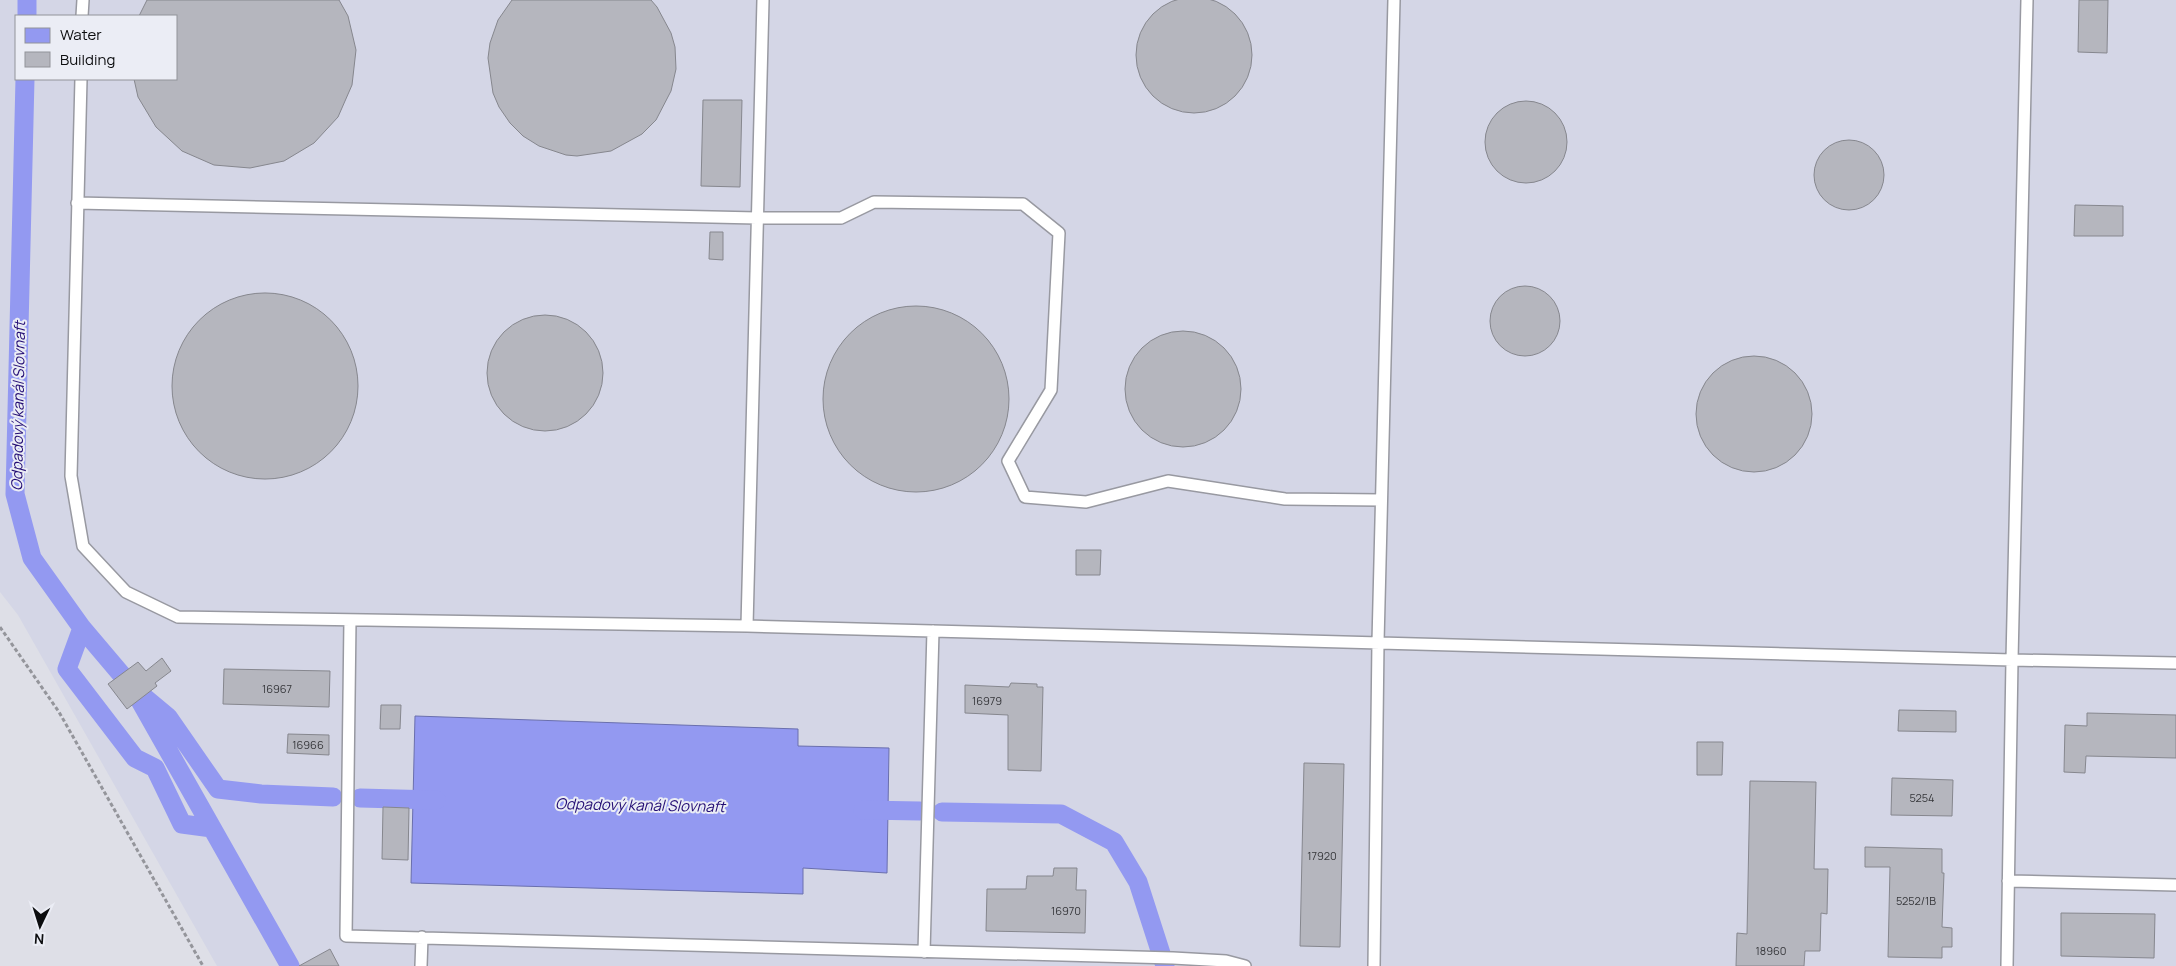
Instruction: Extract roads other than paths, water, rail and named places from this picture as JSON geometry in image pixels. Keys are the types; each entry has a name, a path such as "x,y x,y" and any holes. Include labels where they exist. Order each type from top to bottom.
{"lane":[{"path":"82,15 83,0"},
{"path":"747,626 763,0"},
{"path":"1374,966 1378,642 1394,0"},
{"path":"2007,966 2027,0"},
{"path":"81,80 71,476 83,546 126,592 178,617 747,626 2176,663"},
{"path":"77,202 757,218 841,218 874,202 1023,204 1059,233 1051,390 1008,461 1025,496 1086,502 1168,481 1285,499 1382,500"},
{"path":"350,620 346,936 924,952 1114,961 1148,957 1226,961 1245,966"},
{"path":"924,952 933,631"},
{"path":"2008,881 2176,885"},
{"path":"421,966 422,938"}],"water":[{"path":"415,716 798,729 798,746 889,748 887,873 803,868 803,894 411,883"}],"waterway":[{"name":"Odpadový kanál Slovnaft","path":"27,0 27,15"},
{"name":"Odpadový kanál Slovnaft","path":"25,80 15,494 32,558 82,628 132,687 168,717 218,789 261,794 333,797"},
{"path":"82,628 67,669 135,758 155,768 182,824 212,828"},
{"path":"138,697 290,966"},
{"name":"Odpadový kanál Slovnaft","path":"360,798 436,800"},
{"name":"Odpadový kanál Slovnaft","path":"863,810 920,811"},
{"name":"Odpadový kanál Slovnaft","path":"942,812 1061,814 1114,842 1138,882 1165,966"}]}
